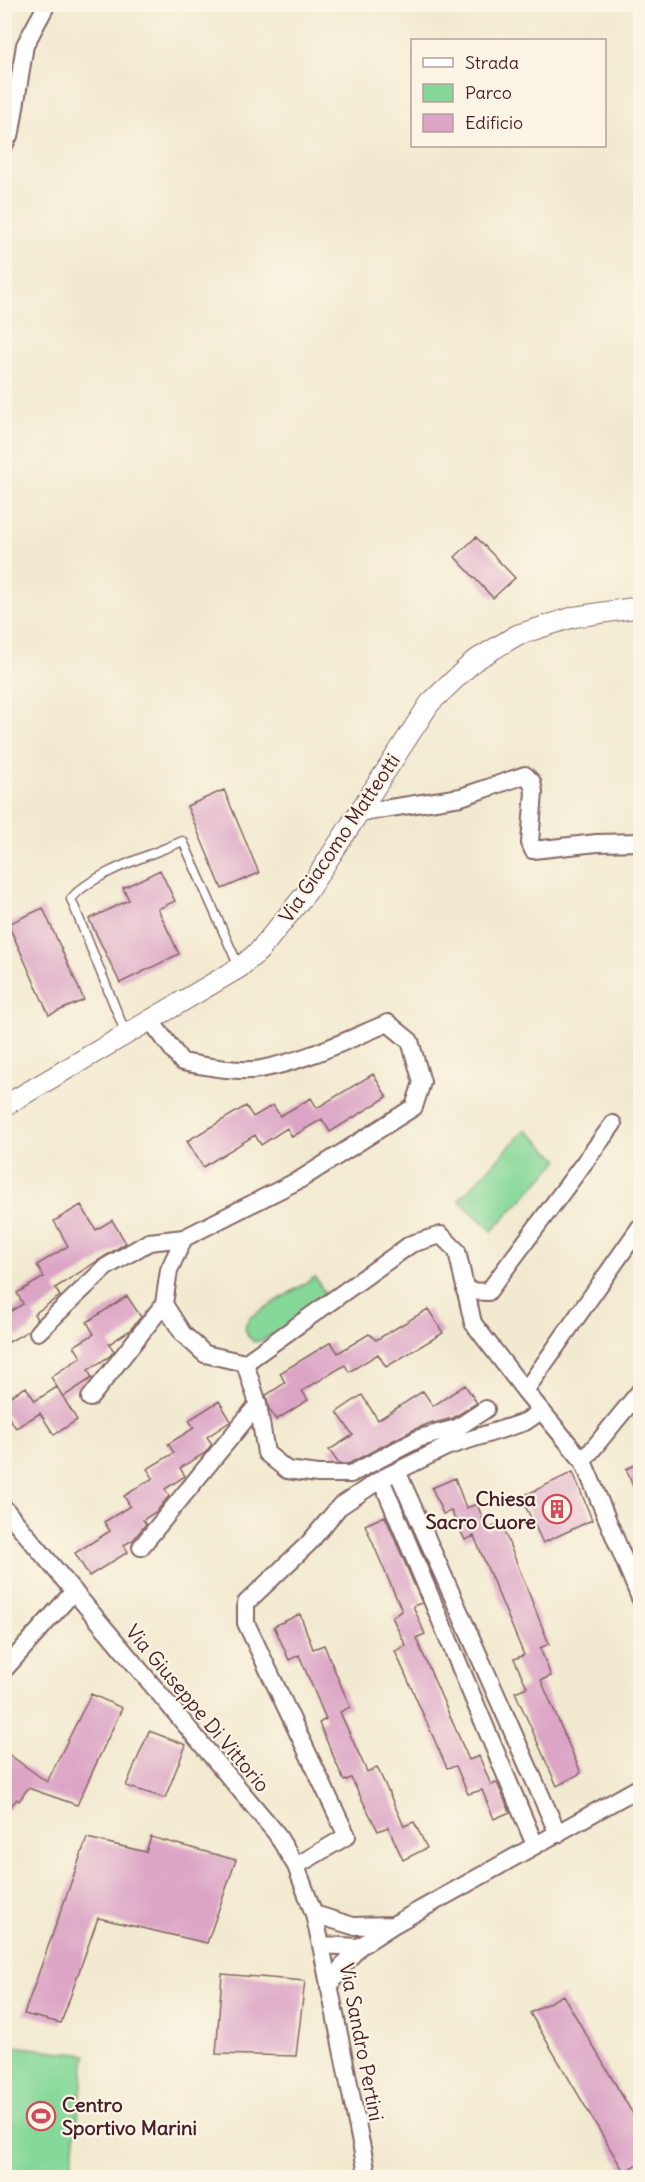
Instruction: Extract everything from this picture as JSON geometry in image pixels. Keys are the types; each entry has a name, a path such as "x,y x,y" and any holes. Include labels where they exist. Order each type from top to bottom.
{"street":[{"path":"4,145 11,132 26,45 47,4"},
{"name":"Via Giacomo Matteotti","path":"4,1106 239,968 259,951 307,892 430,703 474,661 518,635 574,616 640,607"},
{"path":"358,813 460,797 525,775 532,782 534,792 530,843 532,850 597,843 640,842"},
{"path":"38,1332 105,1267 149,1242 184,1238 301,1179 414,1107 422,1082 410,1041 388,1023 309,1056 259,1070 182,1062 150,1020"},
{"path":"465,1291 488,1292 613,1124"},
{"path":"525,1391 640,1227"},
{"path":"164,1304 183,1334 205,1354 245,1364 411,1244 441,1235 457,1251 472,1323 583,1461 640,1598"},
{"path":"90,1398 164,1304 169,1270 184,1238"},
{"path":"245,1364 258,1404 266,1453 287,1470 318,1474 351,1474 420,1438 457,1428 486,1409"},
{"path":"583,1461 640,1392"},
{"path":"141,1547 258,1404"},
{"path":"296,1866 348,1836 246,1623 246,1603 309,1543 339,1507 381,1479 446,1447 525,1422 541,1411"},
{"path":"397,1471 558,1834"},
{"path":"381,1479 535,1845"},
{"name":"Via Giuseppe Di Vittorio","path":"4,1508 276,1833 296,1866 314,1914"},
{"path":"4,1670 74,1591"},
{"path":"329,1987 359,1947 393,1925 640,1787"},
{"path":"314,1914 353,1926 393,1925"},
{"name":"Via Sandro Pertini","path":"314,1914 369,2178"},
{"path":"321,1945 353,1926"},
{"path":"321,1945 359,1947"}],"lane":[{"path":"126,1034 71,899 78,890 119,868 183,841 239,968"}],"green space":[{"path":"526,1129 559,1160 492,1231 459,1200"},
{"path":"315,1277 329,1300 264,1340 254,1342 248,1336 245,1328 249,1318"},
{"name":"Centro Sportivo Marini","path":"5,2045 86,2055 70,2177 5,2177"}],"building":[{"path":"476,537 515,578 493,598 455,557"},
{"path":"224,790 259,873 222,889 187,806"},
{"path":"160,870 175,901 158,909 179,954 120,983 89,919 129,900 123,888"},
{"path":"43,908 84,1000 49,1015 8,924"},
{"path":"373,1074 387,1097 330,1132 322,1119 292,1137 287,1128 261,1145 255,1135 203,1167 187,1141 246,1106 253,1117 273,1105 280,1116 311,1098 317,1108"},
{"path":"81,1205 96,1230 112,1220 126,1243 55,1288 60,1296 34,1314 37,1319 28,1331 9,1342 4,1334 4,1315 23,1304 17,1293 44,1277 37,1265 68,1246 54,1221"},
{"path":"127,1296 141,1317 129,1331 109,1344 114,1351 110,1356 88,1370 92,1378 63,1397 51,1377 81,1357 74,1346 94,1334 87,1322"},
{"path":"428,1309 443,1333 386,1367 378,1354 349,1372 345,1365 302,1391 308,1400 276,1420 269,1409 266,1395 285,1383 280,1373 331,1342 338,1353 369,1334 376,1340"},
{"path":"465,1385 477,1403 453,1418 415,1429 348,1464 339,1464 329,1450 353,1435 337,1412 362,1395 378,1420 423,1391 433,1406"},
{"path":"26,1387 35,1401 57,1387 77,1420 54,1435 40,1413 16,1428 4,1411 4,1400"},
{"path":"219,1401 231,1421 207,1437 212,1444 205,1453 180,1468 185,1476 165,1489 169,1496 157,1511 143,1520 146,1524 133,1540 124,1545 128,1552 89,1576 75,1553 110,1531 104,1522 130,1506 124,1496 153,1478 147,1469 174,1453 168,1444 194,1428 189,1420"},
{"path":"640,1463 640,1503 626,1469"},
{"name":"Chiesa Sacro Cuore","path":"573,1472 592,1520 543,1543 521,1497"},
{"path":"455,1478 466,1508 477,1504 487,1530 501,1523 549,1644 540,1648 551,1676 541,1680 581,1773 557,1786 515,1692 527,1687 514,1659 524,1655 474,1536 465,1540 451,1511 443,1514 432,1488"},
{"path":"385,1516 422,1603 413,1606 425,1634 416,1638 469,1760 479,1756 491,1785 497,1783 510,1812 494,1819 482,1790 468,1794 456,1766 447,1768 395,1651 406,1646 392,1617 402,1611 365,1525"},
{"path":"300,1614 313,1649 324,1645 350,1707 340,1712 367,1772 377,1767 404,1826 414,1822 427,1848 403,1860 388,1827 378,1831 351,1778 344,1781 319,1723 326,1719 299,1655 289,1660 274,1626"},
{"path":"91,1694 122,1708 77,1805 28,1788 19,1801 17,1799 4,1814 4,1751 47,1782"},
{"path":"149,1731 186,1745 165,1798 126,1786"},
{"path":"151,1837 236,1860 207,1943 98,1918 61,2023 24,2014 87,1838 146,1852"},
{"path":"222,1974 305,1981 296,2056 216,2054"},
{"path":"563,1995 640,2126 640,2163 624,2172 530,2013"}],"place":[{"name":"Chiesa Sacro Cuore","path":"557,1509"},
{"name":"Centro Sportivo Marini","path":"41,2116"}]}
